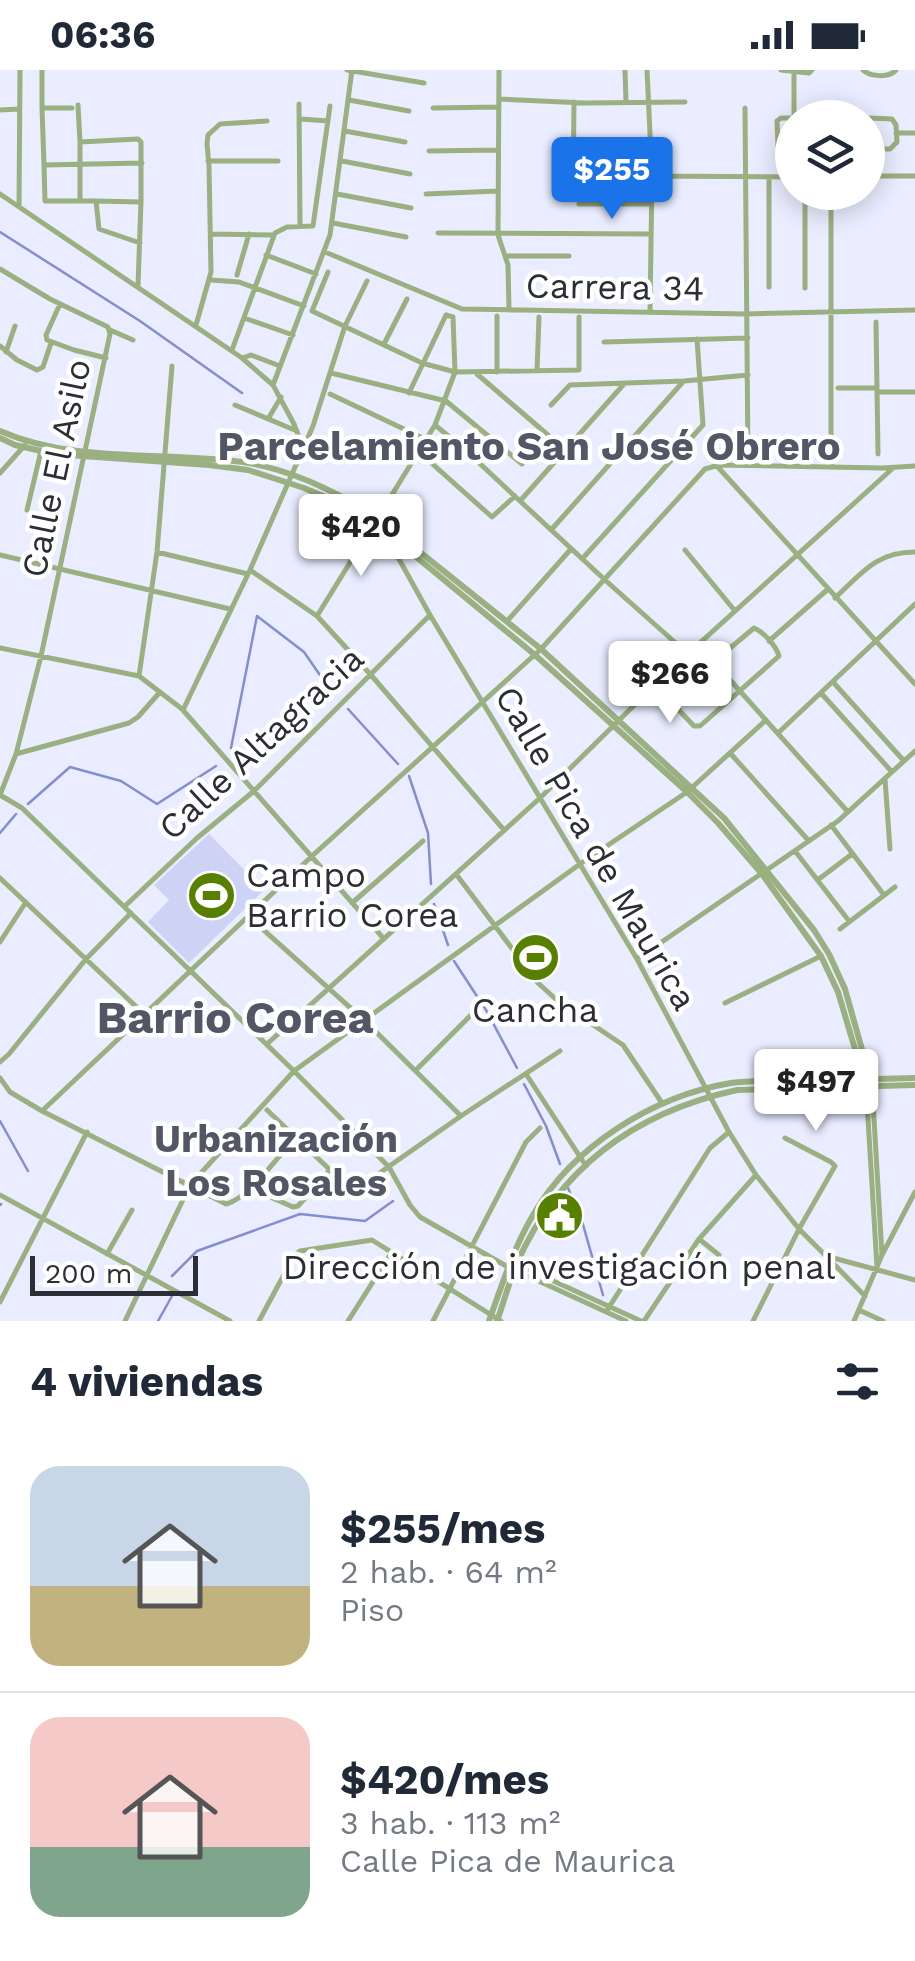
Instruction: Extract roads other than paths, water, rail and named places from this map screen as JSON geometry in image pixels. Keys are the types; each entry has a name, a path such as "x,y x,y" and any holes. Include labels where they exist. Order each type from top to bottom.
{"street":[{"path":"18,207 20,70"},
{"path":"42,70 44,200 142,202"},
{"path":"273,385 333,223 350,70 424,83"},
{"path":"499,70 498,235 506,256 509,310"},
{"path":"626,70 626,102"},
{"path":"647,70 652,176 650,312"},
{"path":"781,70 812,70"},
{"path":"863,70 871,75 896,70"},
{"path":"794,72 794,100"},
{"path":"349,100 409,111"},
{"path":"573,193 574,102"},
{"path":"433,108 499,103 685,102"},
{"path":"299,104 300,227"},
{"path":"232,350 274,236 280,229 313,224 330,106"},
{"path":"42,108 75,107 80,142 80,201"},
{"path":"746,108 748,465"},
{"path":"0,110 20,109"},
{"path":"300,119 328,121"},
{"path":"885,119 896,125 897,142 892,148 885,148"},
{"path":"196,325 210,280 208,135 220,124 267,120"},
{"path":"344,131 406,142"},
{"path":"896,133 915,133"},
{"path":"80,142 141,142 138,286"},
{"path":"642,142 643,160 638,171 594,170 592,155 596,144 642,142 650,142"},
{"path":"429,151 498,150"},
{"path":"208,162 278,161"},
{"path":"342,162 410,174"},
{"path":"44,165 142,164"},
{"path":"652,176 775,177"},
{"path":"885,176 915,176"},
{"path":"769,177 769,287"},
{"path":"426,194 498,192"},
{"path":"0,194 242,358 273,385 303,448"},
{"path":"338,194 411,208"},
{"path":"96,201 99,229 140,243"},
{"path":"579,204 652,204"},
{"path":"805,210 805,288"},
{"path":"830,210 830,466"},
{"path":"333,223 406,237"},
{"path":"211,234 274,236"},
{"path":"237,275 248,234"},
{"path":"438,234 651,234"},
{"name":"Carrera 34","path":"325,252 462,309 748,314 915,310"},
{"path":"266,255 316,274"},
{"path":"506,256 569,256"},
{"name":"Calle El Asilo","path":"0,269 110,330 41,656 16,754 0,795"},
{"path":"328,272 312,310 422,362 456,372 579,370 579,317"},
{"path":"210,280 239,282 304,306"},
{"path":"183,710 290,479 345,326 367,281"},
{"path":"384,344 407,299"},
{"path":"60,304 47,340 106,358"},
{"path":"317,616 436,426 456,372 454,319 446,315 409,393"},
{"path":"497,316 497,372"},
{"path":"537,372 539,317"},
{"path":"244,318 292,335"},
{"path":"876,322 878,454"},
{"path":"6,352 16,326"},
{"path":"110,330 134,340"},
{"path":"604,342 748,338"},
{"path":"582,559 704,425 697,340"},
{"path":"0,346 38,370 43,367 52,343"},
{"path":"242,358 251,355 280,366"},
{"path":"139,676 152,591 172,366"},
{"path":"475,372 548,435"},
{"path":"331,373 446,401 522,464"},
{"path":"551,406 570,385 748,375"},
{"path":"551,530 684,381"},
{"path":"419,452 492,517 517,498 624,384"},
{"path":"838,388 915,392"},
{"path":"330,394 427,440"},
{"path":"268,419 281,397"},
{"path":"235,405 297,431"},
{"path":"436,426 688,654"},
{"path":"0,434 41,451 165,459 290,479 377,520 508,620 538,652"},
{"path":"26,444 86,455"},
{"path":"0,473 26,444"},
{"path":"27,510 41,451"},
{"path":"716,465 915,684"},
{"path":"42,1111 312,856 538,652 710,466 915,466"},
{"path":"267,1044 540,798 735,610 894,467"},
{"path":"377,520 383,530 538,652 690,790 814,930 845,989 868,1082 882,1255"},
{"name":"Calle Pica de Maurica","path":"383,530 637,960 756,1175 800,1229 865,1296"},
{"path":"508,620 571,549"},
{"path":"685,550 735,610"},
{"path":"156,552 249,572 317,616 504,830"},
{"path":"835,598 876,560 896,552 915,552"},
{"path":"0,555 230,610"},
{"path":"769,641 827,590"},
{"path":"778,733 915,604"},
{"name":"Calle Altagracia","path":"124,907 254,791 430,615"},
{"path":"754,628 769,641 780,656 697,728 673,704 673,696 754,628"},
{"path":"0,648 139,676 183,710 384,940"},
{"path":"715,663 848,812"},
{"path":"833,682 904,761"},
{"path":"16,754 130,723 160,692"},
{"path":"821,693 892,772"},
{"path":"124,1321 190,1185 294,1071 580,864 690,790 766,720"},
{"path":"637,960 832,825 915,751"},
{"path":"730,753 809,842"},
{"path":"885,779 890,849"},
{"path":"0,795 22,808 294,1071 389,1167 420,1217 472,1248 642,1321 699,1239 756,1175"},
{"path":"832,825 884,895"},
{"path":"352,902 423,841"},
{"path":"796,851 850,922"},
{"path":"818,880 852,854"},
{"path":"765,872 821,956 838,992 868,1082 876,1269"},
{"path":"456,874 538,983 623,1045 663,1104"},
{"path":"0,878 144,1014"},
{"path":"840,929 895,887"},
{"path":"0,942 26,902"},
{"path":"0,1062 86,959 131,914"},
{"path":"248,916 364,1020 462,1116"},
{"path":"726,1003 821,956"},
{"path":"416,1070 475,1011"},
{"path":"351,1193 560,1051"},
{"path":"526,1074 583,1162"},
{"path":"0,1078 10,1092 42,1111 229,1205 250,1188 296,1137"},
{"path":"583,1162 608,1135 663,1104 752,1081 915,1082"},
{"path":"258,1321 300,1251 372,1240 495,1319 510,1265 534,1212 550,1190 637,1126 708,1092"},
{"path":"250,1188 298,1206 328,1168 267,1110"},
{"path":"433,1321 526,1142 540,1128"},
{"path":"0,1302 86,1132"},
{"path":"608,1309 710,1148 729,1132"},
{"path":"753,1321 835,1166 785,1138"},
{"path":"854,1321 915,1192"},
{"path":"0,1195 230,1321"},
{"path":"107,1254 132,1210"},
{"path":"699,1239 720,1255"},
{"path":"348,1321 392,1252"},
{"path":"826,1256 915,1280"},
{"path":"608,1309 626,1321"},
{"path":"859,1310 883,1321"}],"waterway":[{"path":"0,232 140,321 242,393"},
{"path":"231,748 257,616 304,652 333,694"},
{"path":"348,709 398,764"},
{"path":"28,804 70,767 121,781 157,804 216,766"},
{"path":"409,776 428,833 431,884"},
{"path":"0,833 16,814"},
{"path":"434,904 448,945"},
{"path":"454,961 517,1068"},
{"path":"524,1084 560,1164"},
{"path":"0,1121 28,1171"},
{"path":"568,1188 582,1221 603,1295"},
{"path":"172,1276 197,1251 300,1214 365,1221 393,1201"},
{"path":"158,1321 172,1296"}],"place":[{"name":"Campo Barrio Corea","path":"211,895"},
{"name":"Cancha","path":"535,958"},
{"name":"Dirección de investigación penal","path":"559,1215"}],"district":[{"name":"Parcelamiento San José Obrero","path":"529,446"},
{"name":"Barrio Corea","path":"235,1017"},
{"name":"Urbanización Los Rosales","path":"276,1161"}]}
